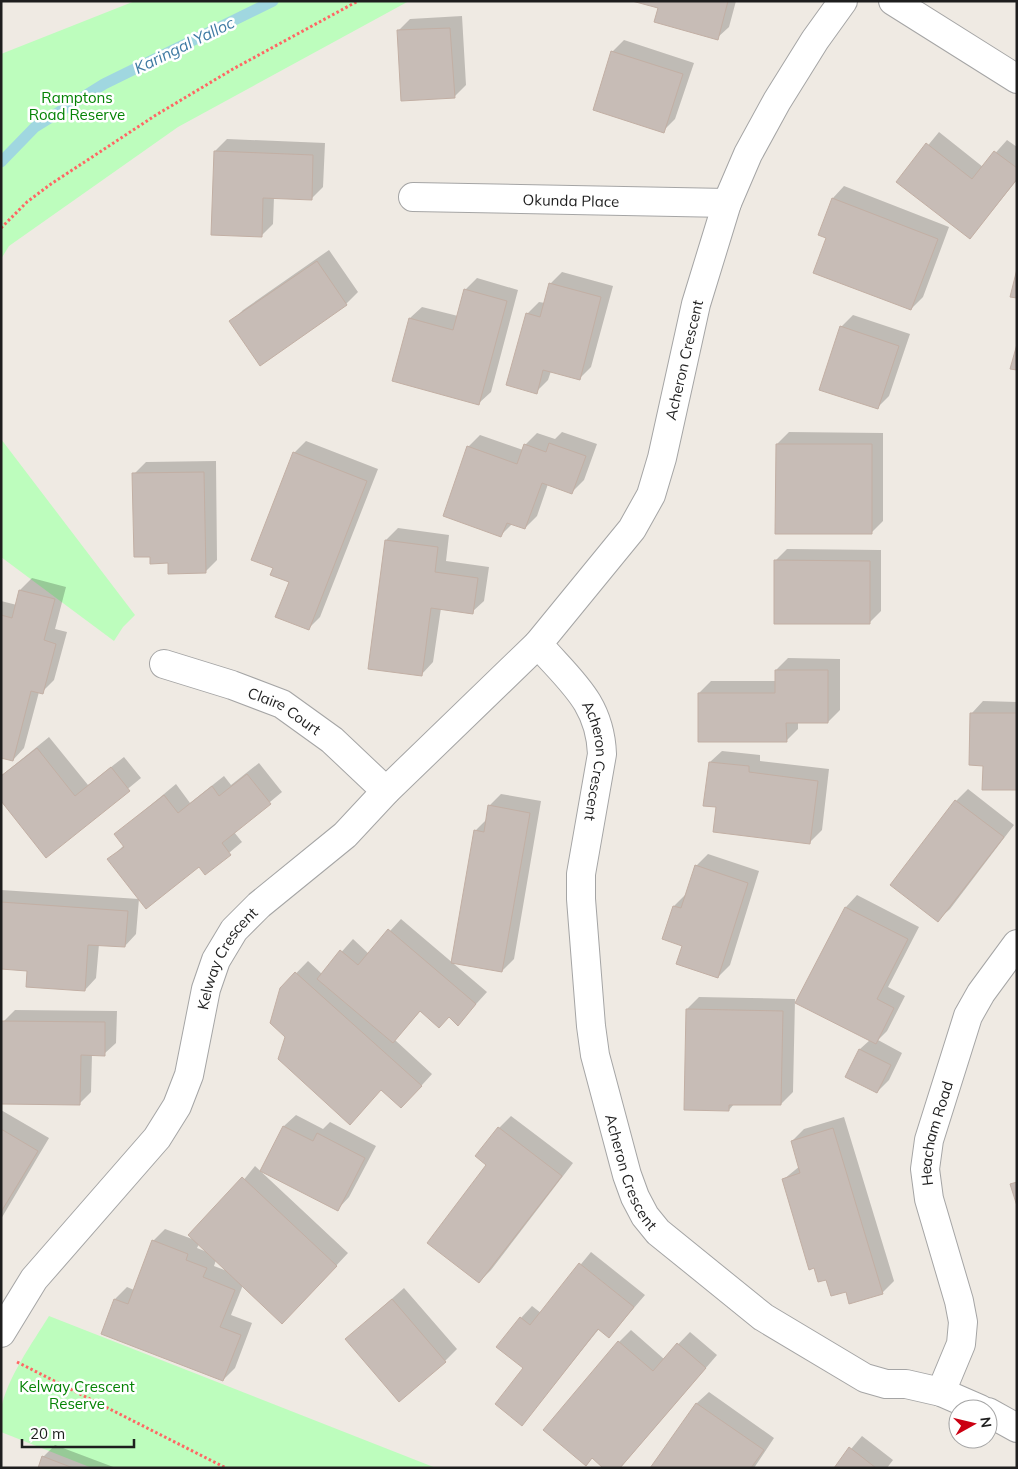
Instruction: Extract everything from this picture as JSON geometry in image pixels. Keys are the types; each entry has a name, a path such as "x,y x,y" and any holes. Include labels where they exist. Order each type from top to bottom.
{"street":[{"name":"Acheron Crescent","path":"843,1 815,40 778,101 748,154 727,203 696,304 662,458 651,495 632,528 538,644 594,710 602,734 602,754 581,874 581,899 591,1026 596,1055 635,1197 645,1216 658,1232 763,1317 865,1378 886,1384 906,1384 941,1392 957,1399"},
{"path":"893,1 1017,79"},
{"name":"Okunda Place","path":"413,197 727,203"},
{"name":"Kelway Crescent","path":"5,1346 34,1279 157,1138 177,1106 189,1075 206,989 216,960 234,930 259,906 345,835 386,791 538,644"},
{"name":"Claire Court","path":"164,664 232,685 282,704 332,740 386,791"},
{"name":"Heacham Road","path":"941,1392 961,1344 963,1322 960,1301 929,1199 925,1168 928,1140 968,1016 981,993 1017,944"},
{"path":"998,1418 1017,1428"}],"path":[{"path":"1,228 27,202 51,184 156,115 233,69 358,1"},
{"path":"5,1346 226,1468"}],"green space":[{"name":"Ramptons Road Reserve","path":"135,1 409,1 178,127 9,246 1,259 1,54"},
{"path":"1,439 135,615 123,627 114,641 1,557"},
{"name":"Kelway Crescent Reserve","path":"49,1316 436,1468 92,1468 1,1432 1,1409 4,1397 21,1361"}],"building":[{"path":"632,1 728,1 718,40 654,22 658,8"},
{"path":"450,28 455,98 401,101 397,30"},
{"path":"611,51 683,74 664,133 593,110"},
{"path":"926,143 972,179 994,151 1017,168 1017,179 970,239 896,182"},
{"path":"214,151 313,155 312,200 263,198 262,237 211,235"},
{"path":"832,198 938,239 911,310 813,273 826,238 818,235"},
{"path":"317,261 347,305 260,366 229,321"},
{"path":"1017,269 1017,298 1010,297"},
{"path":"549,283 601,297 580,380 543,370 537,394 506,385 526,313 540,317"},
{"path":"464,289 507,301 479,405 392,381 409,318 453,330"},
{"path":"840,326 899,346 878,409 819,390"},
{"path":"1017,344 1017,370 1010,369"},
{"path":"549,443 586,456 572,494 542,483 525,529 507,523 501,537 443,516 467,446 517,464 524,444 546,452"},
{"path":"776,444 872,444 872,534 775,534"},
{"path":"293,452 367,481 309,630 275,617 289,582 270,575 273,568 251,560"},
{"path":"204,472 206,573 168,574 168,563 150,564 150,557 134,557 132,473"},
{"path":"385,540 438,547 435,572 478,578 473,614 431,608 422,676 368,669"},
{"path":"774,560 870,561 870,624 774,624"},
{"path":"19,590 55,599 44,640 56,644 43,694 31,691 13,761 1,758 1,615 12,618"},
{"path":"775,670 828,670 828,723 786,723 787,742 698,742 698,693 775,693"},
{"path":"970,713 1017,713 1017,790 982,790 983,766 969,765"},
{"path":"37,748 75,796 111,767 130,791 46,858 1,801 1,776"},
{"path":"709,762 749,766 749,772 818,781 810,844 713,832 716,807 703,806"},
{"path":"247,774 271,804 222,843 231,855 205,875 199,867 146,909 107,859 124,847 114,834 164,795 178,813 212,786 219,796"},
{"path":"955,800 1004,837 938,922 890,885"},
{"path":"488,805 530,813 502,972 451,963 474,830 484,832"},
{"path":"695,865 748,883 718,978 676,964 682,946 662,939 673,906 681,908"},
{"path":"1,902 128,911 125,947 88,945 85,991 26,987 27,971 1,969"},
{"path":"845,907 908,939 877,999 894,1008 876,1044 795,1003"},
{"path":"388,929 476,1004 458,1026 449,1017 439,1028 420,1011 393,1043 317,979 340,950 358,965"},
{"path":"295,972 422,1086 401,1108 381,1090 350,1125 278,1059 285,1037 270,1023 280,988"},
{"path":"686,1009 783,1011 781,1105 729,1105 729,1111 684,1110"},
{"path":"1,1021 105,1022 105,1056 81,1055 80,1105 1,1104"},
{"path":"859,1049 891,1065 877,1093 845,1077"},
{"path":"283,1126 313,1141 317,1133 365,1158 338,1211 260,1171"},
{"path":"498,1127 562,1176 479,1283 427,1243 486,1165 475,1156"},
{"path":"833,1128 883,1294 849,1304 846,1292 831,1296 826,1280 818,1282 814,1268 809,1270 782,1179 800,1173 791,1141"},
{"path":"1,1129 38,1151 1,1212"},
{"path":"242,1177 337,1266 282,1324 188,1235"},
{"path":"1017,1182 1017,1206 1010,1184"},
{"path":"152,1240 188,1254 186,1260 207,1268 203,1277 235,1290 220,1327 241,1335 223,1381 101,1334 114,1299 128,1304"},
{"path":"579,1263 634,1307 609,1338 598,1329 522,1426 495,1404 523,1368 496,1347 520,1317 530,1325"},
{"path":"392,1299 446,1362 399,1402 345,1339"},
{"path":"618,1341 653,1371 677,1343 706,1368 620,1468 603,1468 592,1458 586,1466 543,1430"},
{"path":"696,1403 764,1450 751,1468 650,1468"},
{"path":"849,1447 876,1468 834,1468"},
{"path":"42,1456 73,1468 38,1468"}],"waterway":[{"name":"Karingal Yalloc","path":"1,162 35,127 104,84 273,1"}]}
